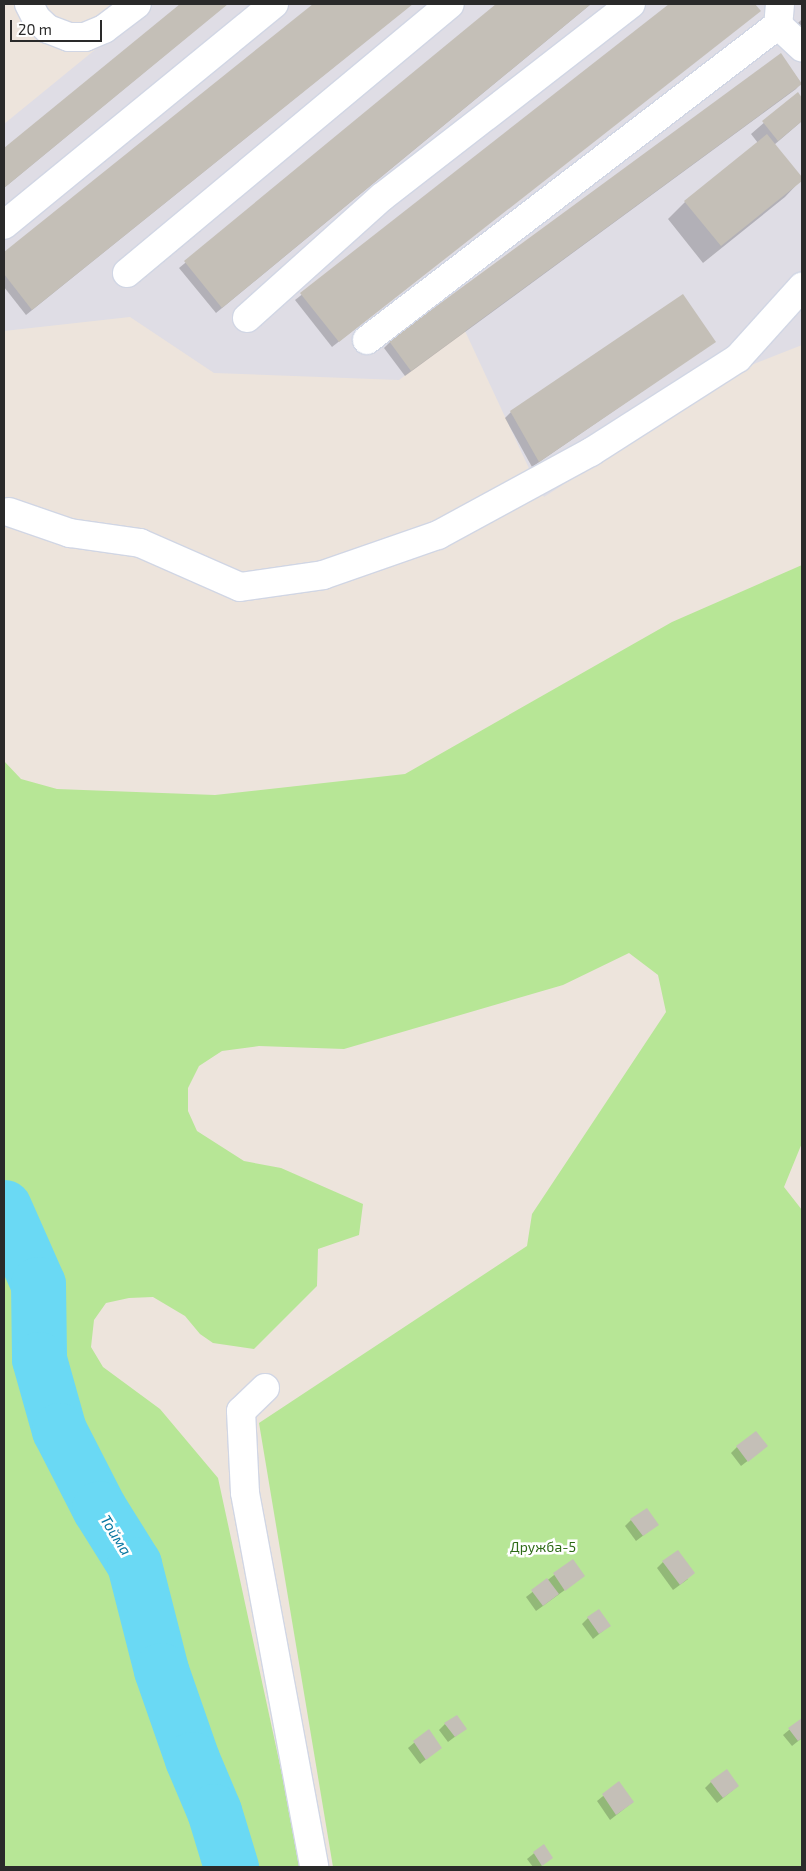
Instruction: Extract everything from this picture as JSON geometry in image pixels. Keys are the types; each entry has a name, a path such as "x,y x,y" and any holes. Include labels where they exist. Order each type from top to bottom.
{"street":[{"path":"28,4 36,18 48,29 69,37 85,37 104,29 137,4"},
{"path":"4,225 274,4"},
{"path":"127,272 450,4"},
{"path":"247,318 382,197 631,4"},
{"path":"367,340 779,14 802,48"},
{"path":"9,512 70,533 140,543 240,588 323,575 438,535 591,452 738,358 802,287"},
{"path":"265,1388 241,1411 245,1493 314,1867"}],"shaded area":[{"path":"151,4 802,4 802,345 746,367 544,497 465,331 399,380 214,373 130,317 4,331 4,124"}],"green space":[{"name":"Дружба-5","path":"802,565 802,1143 784,1187 802,1210 802,1867 333,1867 259,1423 527,1246 532,1214 666,1012 658,975 629,953 563,985 344,1049 259,1046 222,1051 199,1066 188,1088 188,1111 197,1131 244,1161 281,1168 363,1204 359,1235 318,1249 317,1286 254,1349 213,1343 200,1334 185,1316 153,1297 129,1298 106,1303 94,1320 91,1347 103,1367 160,1409 218,1478 302,1867 4,1867 4,761 21,779 57,789 215,795 405,774 672,622"}],"building":[{"path":"180,4 228,4 4,188 4,148"},
{"path":"313,4 413,4 32,310 4,274 4,252"},
{"path":"496,4 591,4 222,308 184,261"},
{"path":"669,4 755,4 761,11 339,342 300,293"},
{"path":"781,53 802,84 411,371 389,341"},
{"path":"798,92 802,98 802,121 778,141 762,121"},
{"path":"767,134 802,177 802,181 721,246 684,201"},
{"path":"683,294 716,342 539,462 510,411"},
{"path":"756,1431 768,1446 748,1462 736,1446"},
{"path":"647,1508 659,1525 643,1536 630,1519"},
{"path":"678,1550 695,1573 680,1585 662,1561"},
{"path":"573,1559 585,1576 565,1591 553,1573"},
{"path":"547,1578 559,1594 543,1606 531,1590"},
{"path":"599,1609 611,1626 599,1634 587,1617"},
{"path":"457,1715 467,1729 455,1737 444,1723"},
{"path":"802,1718 802,1738 798,1741 788,1728"},
{"path":"429,1729 442,1748 426,1760 413,1741"},
{"path":"727,1769 739,1786 723,1798 710,1781"},
{"path":"619,1781 634,1802 616,1815 602,1794"},
{"path":"544,1844 553,1858 542,1866 533,1852"}],"waterway":[{"name":"Тойма","path":"4,1207 38,1284 39,1359 59,1430 99,1508 134,1564 161,1670 192,1759 214,1811 231,1867"}]}
